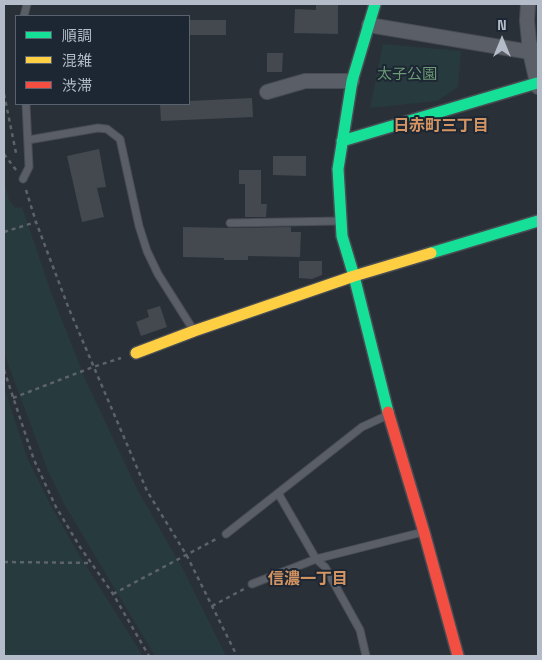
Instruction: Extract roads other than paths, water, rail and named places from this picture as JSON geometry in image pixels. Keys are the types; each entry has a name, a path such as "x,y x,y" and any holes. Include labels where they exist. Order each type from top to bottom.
{"street":[{"path":"375,4 352,80 342,141 338,169 340,221 342,236 389,414 458,656"},
{"path":"342,141 538,85 528,4"},
{"path":"369,25 534,51"},
{"path":"267,92 305,81 352,80"},
{"path":"136,353 354,276 538,221"}],"lane":[{"path":"23,179 30,167 26,105"},
{"path":"28,140 98,128 107,129 120,139 139,226 147,251 158,274 194,331"},
{"path":"230,223 340,221"},
{"path":"226,534 362,427 389,414"},
{"path":"278,493 360,630 366,656"},
{"path":"252,584 316,559 424,532"}],"district":[{"name":"日赤町三丁目","path":"441,127"},
{"name":"信濃一丁目","path":"308,580"}],"park label":[{"name":"太子公園","path":"407,75"}]}
